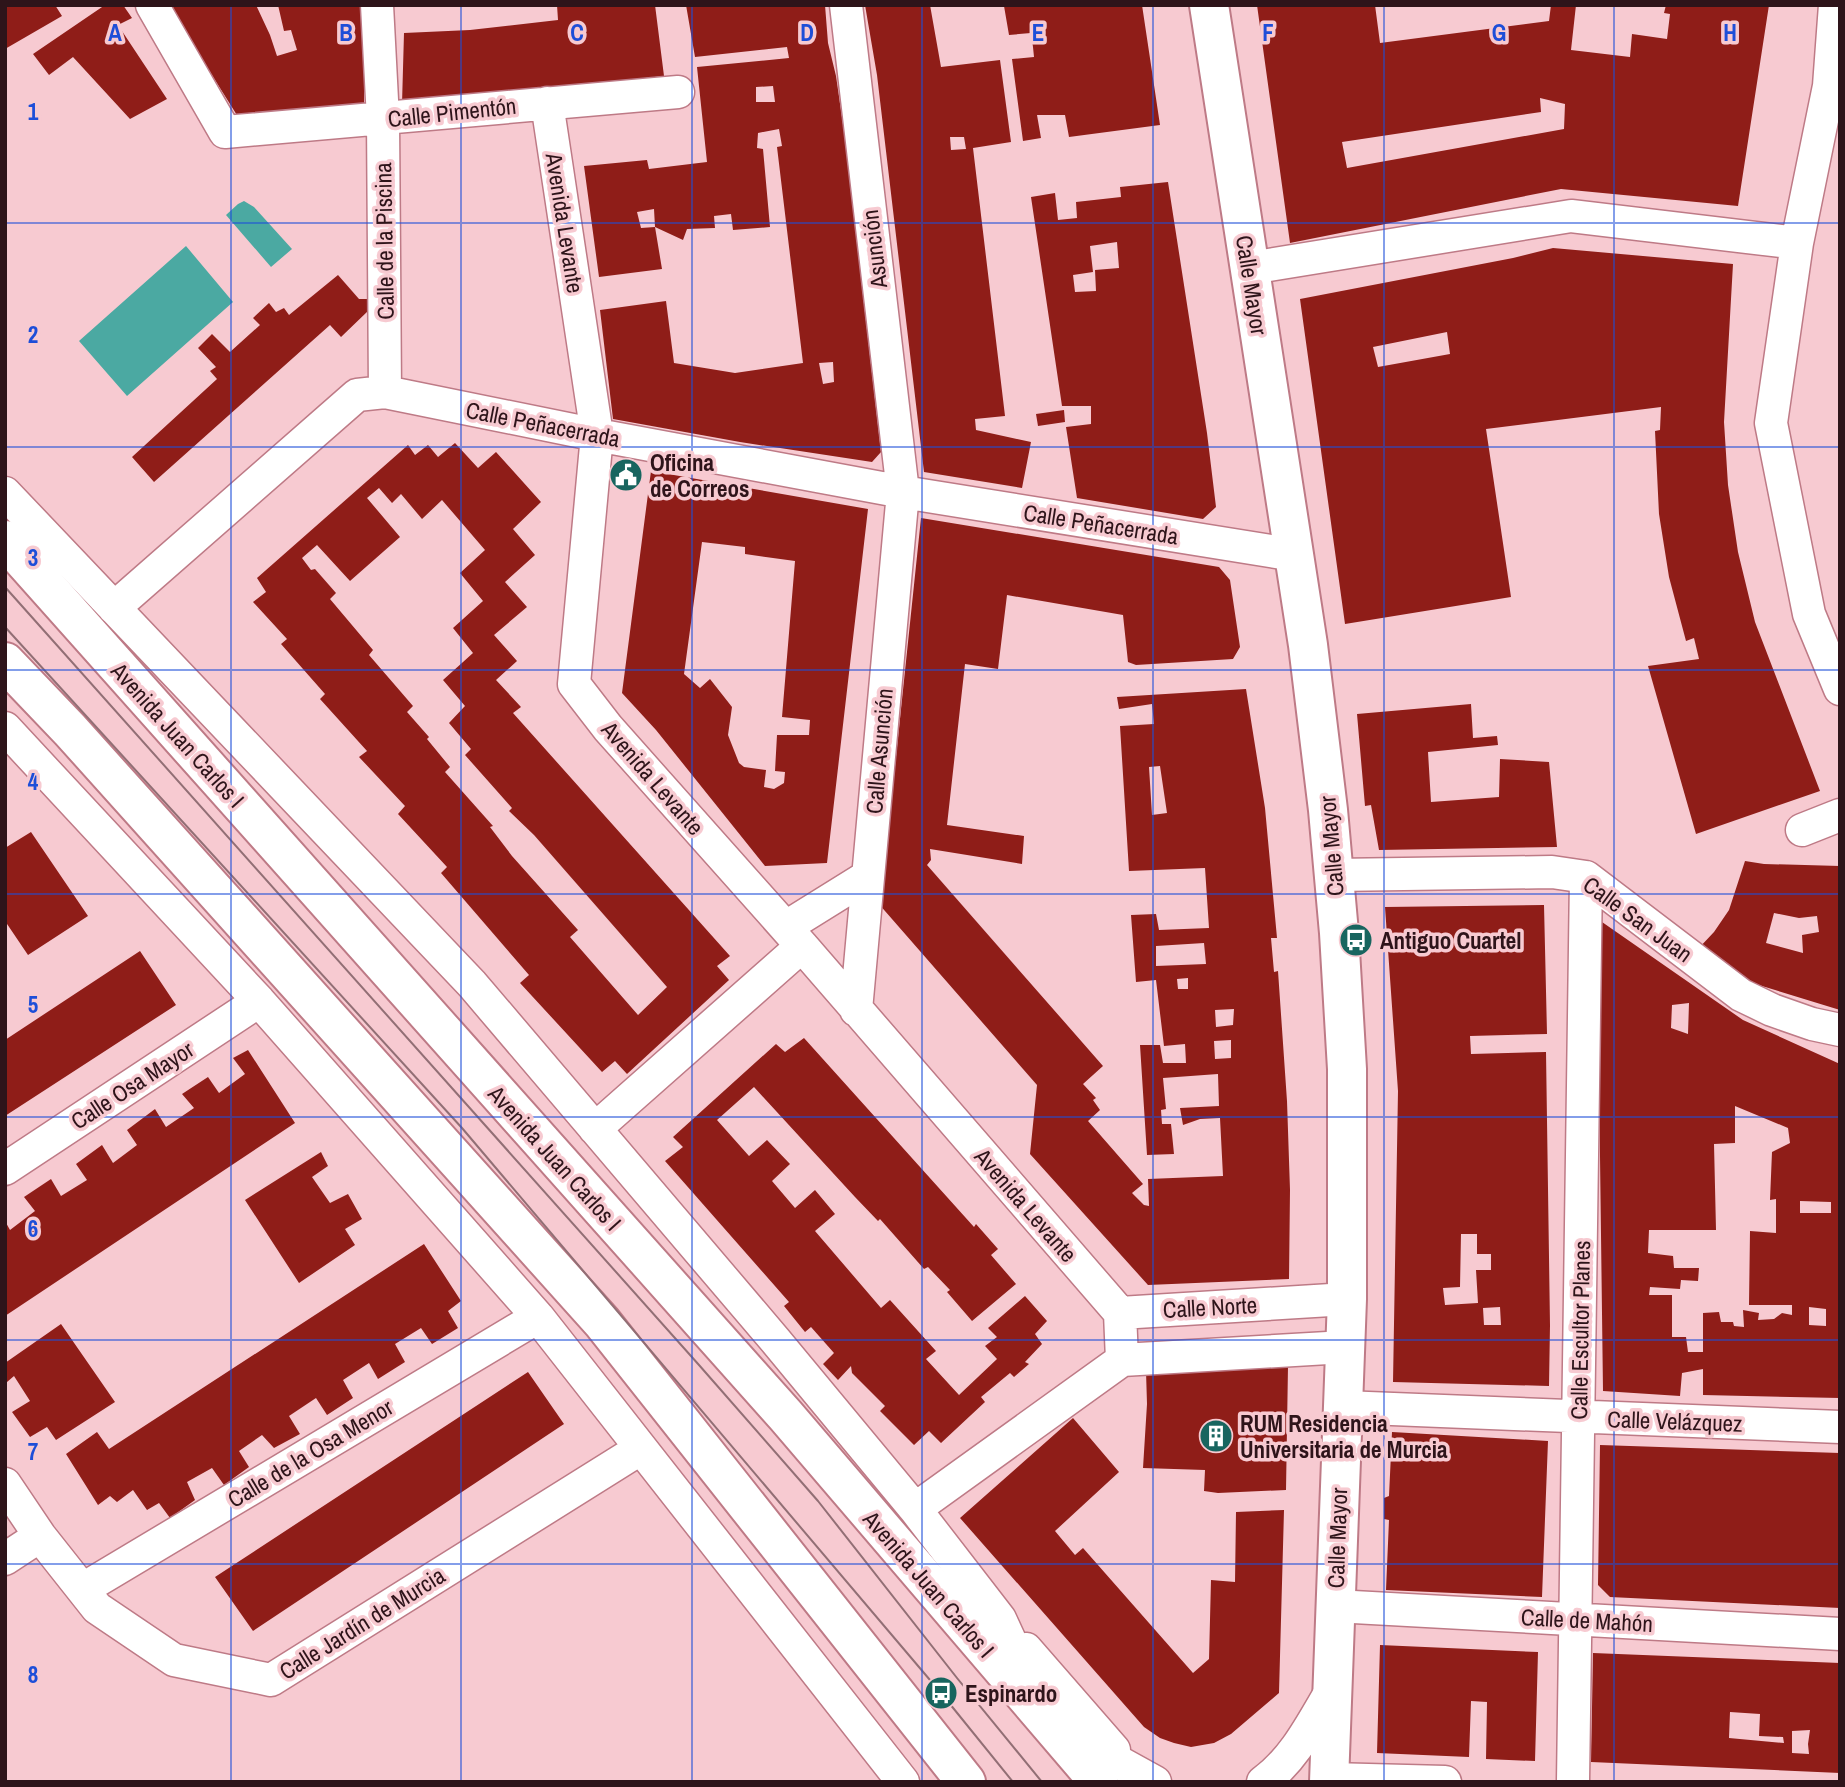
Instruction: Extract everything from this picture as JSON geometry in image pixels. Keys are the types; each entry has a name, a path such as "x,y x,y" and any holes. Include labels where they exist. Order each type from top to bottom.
{"main road":[{"name":"Calle Mayor","path":"1209,5 1295,555 1321,741 1334,875 1346,1069 1347,1299 1329,1781"},
{"name":"Avenida Juan Carlos I","path":"5,540 786,1416 1048,1723 1112,1773"},
{"path":"5,663 79,740 601,1322 966,1782"}],"street":[{"name":"Calle Pimentón","path":"152,5 225,132 678,92"},
{"name":"Calle de la Piscina","path":"377,5 383,119 385,393"},
{"name":"Asunción","path":"846,5 903,492"},
{"path":"1835,5 1835,87 1797,243 1771,423 1809,614 1840,689"},
{"name":"Avenida Levante","path":"547,103 597,436 574,684 608,728 1120,1312"},
{"path":"1250,268 1571,216 1797,243"},
{"name":"Calle Peñacerrada","path":"114,608 357,395 385,393 597,436 903,492 1295,555"},
{"name":"Calle Asunción","path":"856,1010 903,492"},
{"path":"5,493 472,984 915,1509 1000,1619 1112,1773 1155,1782"},
{"path":"5,728 259,1001 538,1317 903,1782"},
{"path":"1802,830 1840,814"},
{"name":"Calle San Juan","path":"1334,875 1552,872 1586,877 1741,995 1812,1024 1840,1030"},
{"path":"595,1129 794,937 868,876"},
{"name":"Calle Escultor Planes","path":"1573,1782 1586,877"},
{"name":"Calle Osa Mayor","path":"5,1169 259,1001"},
{"name":"Calle Norte","path":"1120,1312 1347,1299"},
{"path":"915,1509 1122,1360 1120,1312"},
{"name":"Calle de la Osa Menor","path":"83,1589 538,1317"},
{"name":"Calle Norte","path":"1122,1360 1345,1347"},
{"name":"Calle Velázquez","path":"1343,1407 1840,1427"},
{"name":"Calle Jardín de Murcia","path":"5,1484 40,1536 97,1608 174,1660 271,1681 640,1449"},
{"path":"5,1559 40,1536"},
{"name":"Calle de Mahón","path":"1335,1606 1840,1634"},
{"path":"1000,1619 1048,1723"},
{"path":"1263,1782 1276,1773 1292,1754 1333,1688"},
{"path":"1329,1781 1444,1782"}],"water":[{"path":"244,201 254,207 292,249 271,267 226,215"},
{"path":"186,246 233,302 127,396 79,341"}],"building":[{"path":"5,5 55,5 62,16 5,49"},
{"path":"105,5 123,5 132,18 118,25 167,99 130,119 73,57 49,75 33,54"},
{"path":"168,5 256,5 277,56 297,50 291,30 284,31 278,5 364,5 364,107 240,120"},
{"path":"557,5 655,5 664,76 402,104 404,33 470,30 558,20"},
{"path":"686,5 825,5 828,43 845,138 881,452 872,462 613,419 600,310 666,301 674,363 735,373 803,363 777,147 782,146 779,129 758,133 757,148 763,149 770,227 733,230 731,214 714,216 715,228 687,229 683,240 655,227 662,269 599,277 584,166 647,160 649,169 707,162 697,67 789,58 787,47 695,57","holes":["773,86 775,102 756,102 756,87","654,209 655,227 641,228 637,212","833,362 834,382 823,384 819,363"]},
{"path":"865,5 930,5 941,67 1000,60 1011,142 973,148 1005,416 975,419 976,430 1031,442 1022,488 924,472 877,75","holes":["950,137 964,137 966,149 951,150"]},
{"path":"1142,5 1160,125 1069,137 1065,115 1037,115 1041,138 1023,141 1012,59 1034,57 1033,47 1031,33 1009,35 1004,6"},
{"path":"1257,5 1375,5 1380,43 1549,21 1551,5 1576,5 1571,50 1630,57 1632,34 1667,39 1670,14 1664,13 1666,5 1769,5 1738,206 1561,189 1290,243","holes":["1540,98 1565,104 1564,129 1347,168 1342,142 1541,112"]},
{"path":"1168,182 1216,507 1203,519 1077,498 1066,427 1091,424 1091,406 1062,406 1031,197 1055,193 1058,220 1077,218 1076,202 1121,197 1120,187","holes":["1117,242 1119,268 1095,270 1096,291 1075,292 1073,275 1093,272 1090,246"]},
{"path":"1553,248 1733,264 1724,422 1728,485 1738,552 1755,622 1820,791 1696,834 1648,666 1699,659 1694,638 1686,641 1669,577 1659,514 1655,431 1660,430 1661,407 1486,429 1511,597 1345,624 1300,299","holes":["1447,332 1450,354 1378,367 1373,347"]},
{"path":"338,275 359,299 367,299 368,311 341,337 330,325 154,482 132,457 217,379 210,371 216,367 198,348 212,334 230,352 260,325 253,318 269,303 276,312 284,308 289,315"},
{"path":"1064,410 1065,422 1038,426 1036,414"},
{"path":"455,443 478,468 496,452 541,502 513,529 535,555 505,582 527,607 494,635 517,661 496,680 521,707 513,713 730,956 717,966 729,980 627,1074 615,1061 602,1072 520,983 529,975 441,873 447,867 398,814 405,806 359,757 367,751 320,699 325,694 281,644 287,639 253,602 266,592 257,578 408,445 415,455 428,445 438,457","holes":["379,488 392,503 401,494 422,519 442,500 485,550 460,573 483,601 453,628 473,653 443,680 465,706 449,723 471,749 465,755 512,808 509,811 534,835 667,987 638,1015 570,937 578,930 512,856 490,827 493,826 445,772 450,767 407,712 413,706 369,655 373,650 330,599 336,593 302,558 317,545 350,581 400,537 367,498"]},
{"path":"651,471 868,509 827,863 765,866 656,730 622,693","holes":["702,542 745,547 745,554 795,561 782,717 810,720 809,735 777,735 775,771 785,772 784,783 774,789 764,787 766,770 744,767 739,763 728,735 732,707 710,679 700,688 684,674"]},
{"path":"921,518 1219,567 1230,580 1240,647 1233,659 1136,665 1128,662 1123,615 1007,595 998,669 965,664 947,825 1024,836 1022,864 930,849 931,860 927,865 1103,1066 1083,1084 1096,1098 1093,1100 1100,1110 1088,1121 1143,1184 1132,1193 1144,1205 1149,1206 1148,1179 1223,1176 1220,1118 1200,1119 1183,1125 1180,1108 1219,1106 1218,1074 1163,1078 1166,1109 1161,1110 1162,1124 1171,1124 1174,1154 1147,1155 1140,1045 1160,1045 1163,1063 1186,1063 1185,1044 1164,1046 1156,980 1136,982 1131,915 1156,914 1159,930 1209,928 1205,868 1129,871 1120,726 1154,724 1152,704 1119,709 1117,697 1246,689 1265,808 1277,938 1271,938 1274,972 1278,971 1287,1101 1289,1279 1148,1285 1030,1154 1037,1085 878,903 887,843","holes":["1160,766 1167,813 1152,815 1149,767","1204,943 1206,964 1156,966 1156,946","1188,978 1188,989 1178,989 1177,979","1234,1009 1233,1025 1216,1027 1215,1010","1231,1040 1231,1058 1215,1059 1214,1041"]},
{"path":"1471,704 1473,738 1497,736 1498,745 1428,752 1431,802 1499,797 1500,759 1549,762 1557,847 1379,850 1371,805 1365,806 1357,714"},
{"path":"31,832 88,916 28,955 5,921 5,848"},
{"path":"1745,861 1840,866 1840,1010 1739,979 1698,949 1729,910","holes":["1774,913 1799,918 1817,916 1819,932 1802,935 1803,953 1766,943"]},
{"path":"1544,905 1547,1034 1470,1036 1471,1054 1546,1052 1549,1386 1393,1382 1398,1091 1385,907","holes":["1461,1234 1477,1234 1477,1254 1491,1254 1491,1270 1476,1270 1478,1303 1445,1305 1443,1288 1460,1287","1500,1307 1501,1325 1484,1325 1483,1308"]},
{"path":"1597,921 1743,1020 1840,1064 1840,1398 1703,1395 1703,1369 1682,1373 1680,1396 1603,1391","holes":["1689,1003 1688,1034 1671,1028 1672,1005","1735,1106 1788,1128 1790,1143 1772,1152 1770,1200 1776,1199 1776,1233 1750,1231 1749,1305 1792,1305 1792,1315 1782,1313 1774,1319 1758,1320 1759,1313 1743,1310 1744,1327 1734,1326 1733,1322 1721,1322 1719,1312 1703,1313 1703,1352 1688,1352 1686,1337 1672,1337 1672,1295 1649,1295 1650,1287 1680,1289 1681,1280 1698,1281 1699,1268 1674,1268 1673,1256 1648,1253 1649,1230 1716,1230 1714,1144 1735,1143","1800,1201 1831,1202 1831,1213 1800,1213","1809,1307 1826,1309 1826,1326 1809,1325"]},
{"path":"140,951 176,1005 5,1116 5,1040"},
{"path":"804,1038 974,1227 976,1224 998,1249 991,1255 1016,1284 972,1321 947,1292 950,1290 928,1267 924,1269 754,1087 717,1120 749,1156 767,1140 790,1164 772,1181 795,1208 815,1190 835,1214 815,1231 881,1308 890,1300 936,1351 926,1359 959,1395 997,1359 985,1346 997,1337 988,1328 1025,1296 1047,1321 1035,1334 1042,1344 1025,1362 1029,1364 1014,1377 1010,1373 981,1397 985,1402 941,1443 929,1431 914,1445 880,1411 885,1406 852,1373 851,1366 838,1380 823,1364 834,1353 811,1327 805,1332 784,1306 789,1302 665,1161 683,1147 673,1137 776,1044 785,1052"},
{"path":"248,1050 295,1123 5,1316 5,1221 10,1230 35,1211 24,1197 51,1179 61,1196 87,1180 76,1164 102,1145 113,1163 137,1145 127,1130 155,1109 166,1127 194,1108 182,1094 208,1077 219,1093 245,1074 233,1058"},
{"path":"321,1152 328,1166 312,1177 330,1203 348,1194 362,1219 345,1229 355,1245 299,1283 245,1200"},
{"path":"424,1244 461,1301 448,1311 458,1328 432,1344 421,1328 395,1344 405,1362 378,1379 369,1363 343,1380 353,1398 327,1415 316,1398 289,1416 300,1434 274,1448 262,1435 239,1451 249,1467 224,1485 212,1468 187,1482 195,1500 170,1518 159,1503 147,1510 133,1490 117,1502 110,1496 98,1505 66,1454 97,1432 109,1449"},
{"path":"61,1324 115,1402 56,1440 47,1427 30,1437 12,1412 30,1401 14,1376 7,1382 5,1380 5,1363"},
{"name":"RUM Residencia Universitaria de Murcia","path":"1288,1366 1286,1490 1218,1493 1204,1491 1205,1470 1143,1468 1146,1371"},
{"path":"528,1372 564,1424 253,1631 215,1577"},
{"path":"1073,1418 1119,1472 1055,1531 1075,1555 1083,1548 1193,1673 1209,1659 1211,1580 1235,1582 1236,1512 1284,1510 1279,1693 1231,1734 1214,1743 1191,1747 1160,1738 1144,1727 960,1518"},
{"path":"1392,1432 1548,1441 1542,1597 1386,1590 1389,1520 1384,1519 1384,1498 1389,1496"},
{"path":"1600,1445 1840,1453 1840,1608 1610,1597 1598,1585"},
{"path":"1380,1645 1538,1652 1535,1761 1486,1759 1487,1702 1471,1701 1469,1757 1377,1753"},
{"path":"1593,1653 1840,1663 1840,1773 1591,1762","holes":["1730,1712 1760,1714 1759,1736 1783,1737 1784,1743 1729,1738","1810,1730 1809,1754 1792,1753 1792,1731"]}],"tram line":[{"path":"5,587 818,1501 1042,1782"},
{"path":"5,627 462,1128 941,1693 1013,1782"}],"place":[{"name":"Oficina de Correos","path":"626,475"},
{"name":"Antiguo Cuartel","path":"1356,940"},
{"name":"RUM Residencia Universitaria de Murcia","path":"1216,1436"},
{"name":"Espinardo","path":"941,1693"}]}
